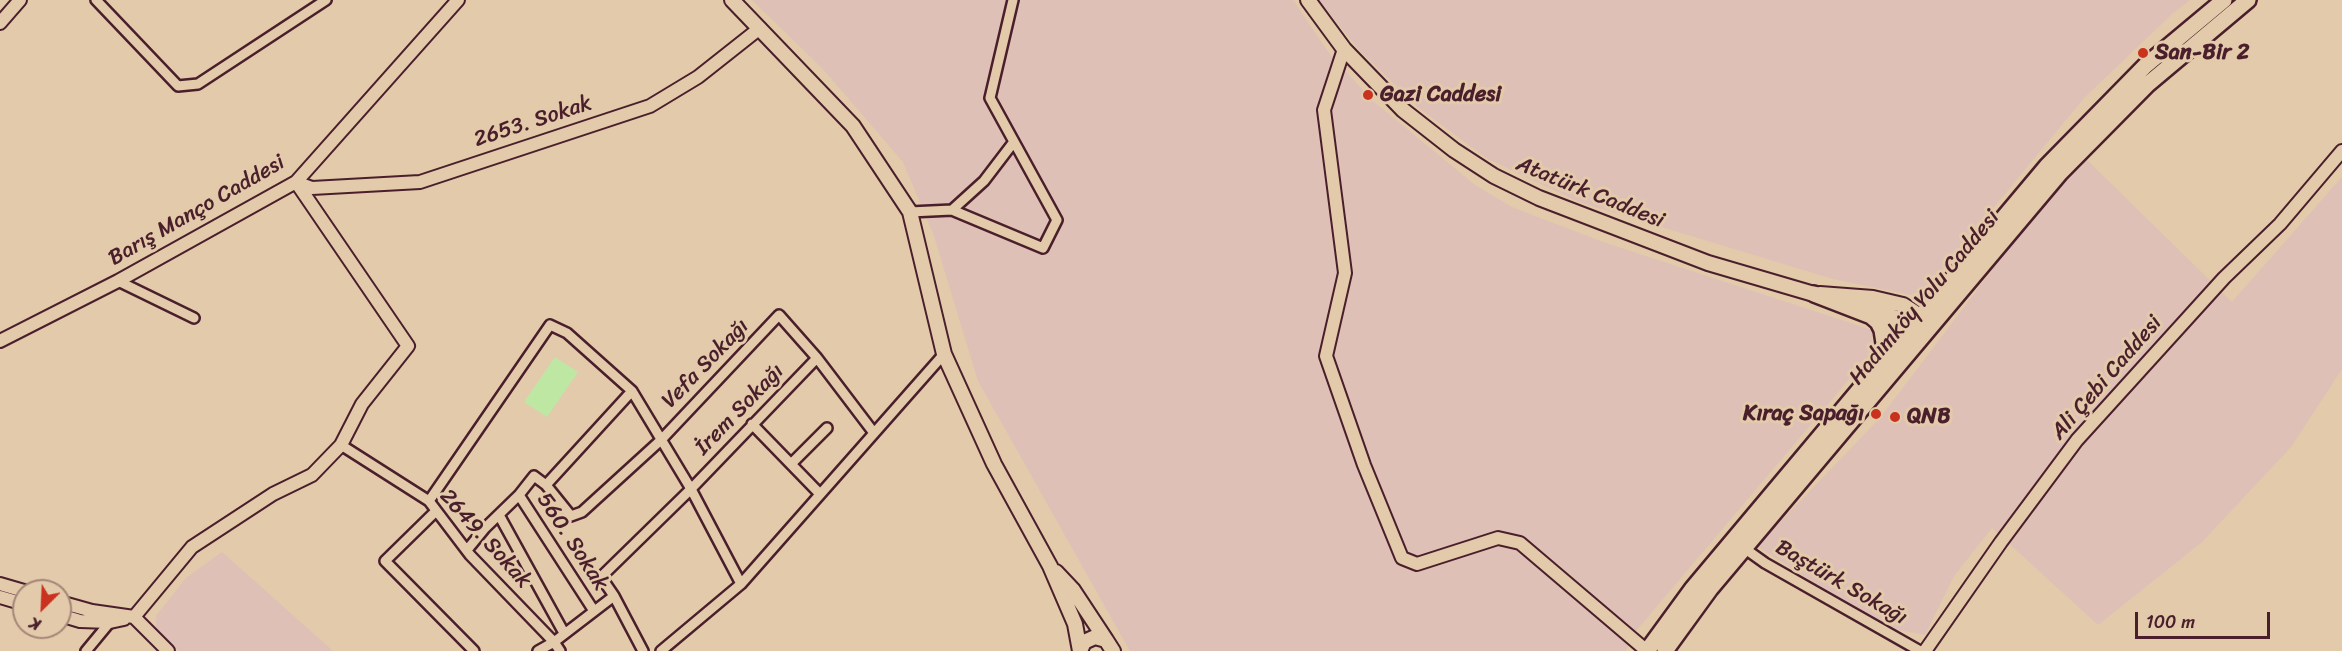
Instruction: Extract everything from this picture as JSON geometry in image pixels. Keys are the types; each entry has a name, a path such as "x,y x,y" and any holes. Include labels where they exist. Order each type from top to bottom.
{"main road":[{"path":"732,0 853,126 910,212 944,354 994,464 1050,566 1075,624 1080,651"},
{"name":"Atatürk Caddesi","path":"1308,0 1344,50 1403,110 1454,150 1494,176 1539,198 1698,259 1920,326"},
{"name":"Hadımköy Yolu Caddesi","path":"1665,651 1697,606 1744,548 1874,394 1920,326 2021,195 2080,131 2145,66 2224,0"},
{"name":"Hadımköy Yolu Caddesi","path":"1647,651 1693,588 1875,369 1920,326 2089,143 2163,70 2248,0"},
{"path":"1815,294 1878,321 1884,343 1883,352 1875,369"},
{"path":"1050,566 1073,590 1112,648"},
{"path":"1080,651 1084,642 1100,637 1112,648"}],"street":[{"path":"0,23 20,0"},
{"path":"96,0 178,86 198,84 326,0"},
{"name":"Barış Manço Caddesi","path":"0,341 118,281 296,182 458,0"},
{"path":"910,212 952,210 1043,248 1057,220 990,98 1013,0"},
{"name":"2653. Sokak","path":"296,182 312,188 420,182 650,106 698,77 760,28"},
{"path":"1344,50 1324,110 1345,273 1326,356 1364,465 1402,558 1417,564 1498,538 1520,543 1647,651"},
{"path":"952,210 984,181 1013,143"},
{"name":"Ali Çebi Caddesi","path":"1925,651 2001,542 2077,440 2224,278 2280,224 2342,151"},
{"path":"72,619 110,622 134,617 192,547 273,494 312,475 341,445 362,404 408,346 296,182"},
{"path":"118,281 194,318"},
{"name":"Vefa Sokağı","path":"546,485 571,516 582,513 661,440 779,315 817,358"},
{"path":"429,501 550,326 567,333 632,391 691,489 741,584"},
{"path":"661,651 741,584 944,354"},
{"path":"817,358 874,434"},
{"name":"İrem Sokağı","path":"614,596 601,577 691,489 817,358"},
{"path":"467,550 534,476 546,485 632,391"},
{"path":"752,424 820,494"},
{"path":"790,464 827,428"},
{"name":"2649. Sokak","path":"341,445 429,501 467,550 560,651"},
{"name":"560. Sokak","path":"519,495 594,611"},
{"path":"436,511 385,561 474,651"},
{"path":"500,515 564,633"},
{"name":"Baştürk Sokağı","path":"1744,548 1766,563 1920,651"},
{"path":"538,651 554,642 614,596 643,651"},
{"path":"72,605 92,611 134,617 168,651"},
{"path":"86,651 110,622"}],"shaded area":[{"path":"752,0 1293,0 1329,53 1373,101 1475,185 1512,207 1603,242 1872,330 1873,351 1636,631 1626,651 1130,651 978,381 934,236 903,162 822,68"},
{"path":"1319,0 2190,0 2173,13 2084,98 1929,286 1911,295 1833,279 1579,202 1486,158 1419,108 1359,50"},
{"path":"2086,159 2232,302 2342,177 2342,369 2291,447 2202,542 2098,625 1992,528 1954,576 1925,635 1883,627 1757,546 1880,418 2058,183"},
{"path":"222,552 333,651 178,651 156,629 156,616 186,578"}],"green space":[{"path":"555,357 578,372 547,417 524,402"}],"place":[{"name":"San-Bir 2","path":"2143,53"},
{"name":"Gazi Caddesi","path":"1368,95"},
{"name":"Kıraç Sapağı","path":"1876,414"},
{"name":"QNB","path":"1895,417"}]}
